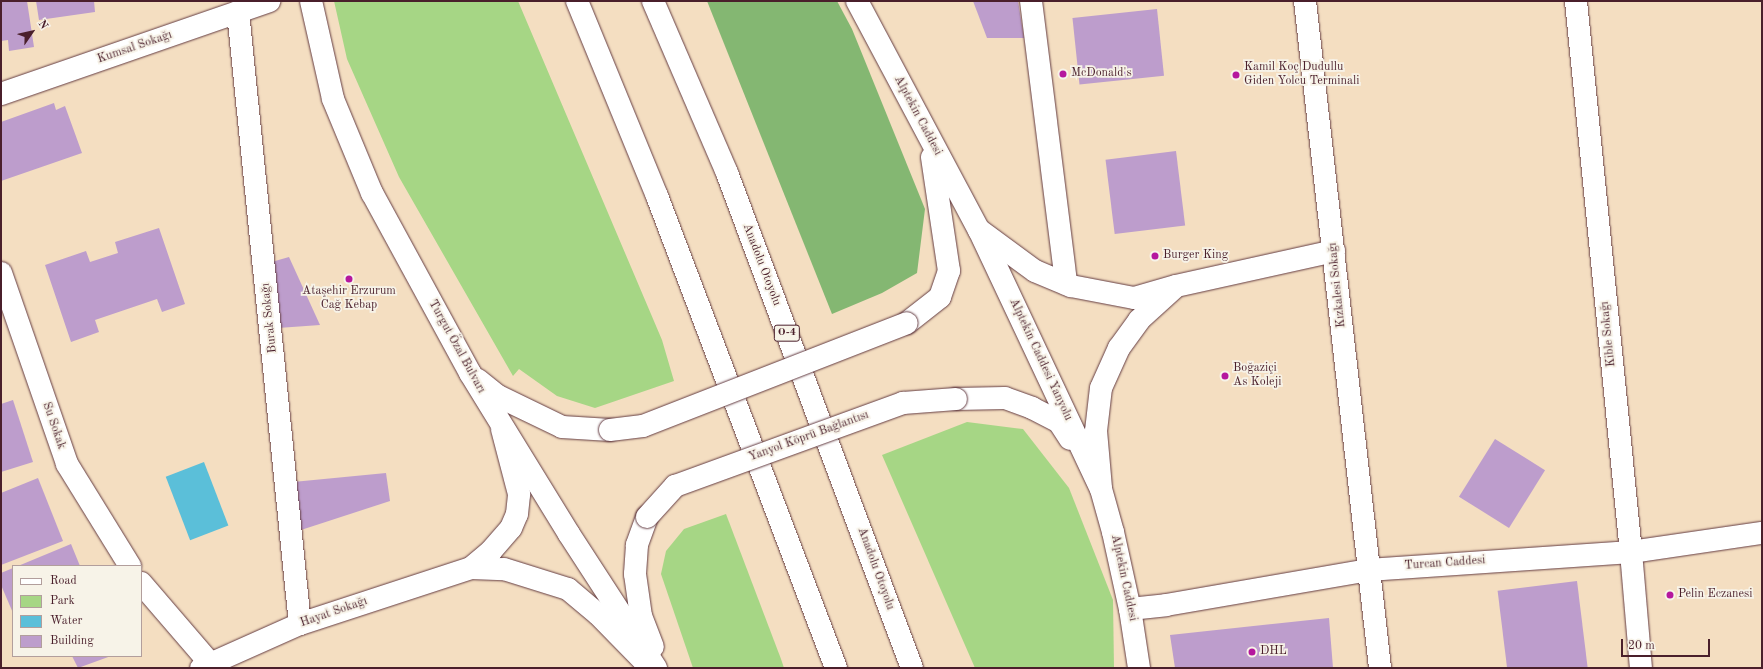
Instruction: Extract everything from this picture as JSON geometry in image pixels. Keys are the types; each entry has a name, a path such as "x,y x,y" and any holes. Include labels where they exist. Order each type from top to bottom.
{"main road":[{"name":"Kumsal Sokağı","path":"1,94 269,1"},
{"name":"Turgut Özal Bulvarı","path":"311,1 333,99 372,194 470,373 656,668"},
{"path":"577,1 657,196 836,668"},
{"name":"Anadolu Otoyolu","path":"653,1 727,173 912,668"},
{"name":"Alptekin Caddesi","path":"856,1 929,140 979,230"},
{"path":"1031,1 1066,284"},
{"name":"Kızkalesi Sokağı","path":"1305,1 1380,668"},
{"name":"Kible Sokağı","path":"1576,1 1631,552 1641,668"},
{"name":"Burak Sokağı","path":"238,12 300,624"},
{"path":"470,373 498,396 562,427 610,430 644,426 907,323 940,297 949,271 929,140"},
{"path":"979,230 1035,271 1066,284 1103,293 1134,298 1176,286 1334,251"},
{"name":"Alptekin Caddesi Yanyolu","path":"979,230 1101,490"},
{"name":"Su Sokak","path":"1,273 67,464 129,565"},
{"path":"1101,490 1096,431 1101,388 1119,348 1139,320 1176,286"},
{"name":"Yanyol Köprü Bağlantısı","path":"661,668 642,616 635,574 637,545 647,516 675,486 902,403 956,399 1005,398 1032,408 1059,422 1101,490"},
{"path":"471,568 496,546 511,528 517,514 519,494 501,424"},
{"name":"Alptekin Caddesi","path":"1101,490 1113,532 1130,609 1139,668"},
{"name":"Turcan Caddesi","path":"1130,609 1166,605 1368,570 1631,552 1762,533"},
{"path":"471,568 504,569 568,589 598,614 650,668"},
{"name":"Hayat Sokağı","path":"209,667 300,624 471,568"},
{"path":"142,585 209,667"}],"green space":[{"path":"334,1 518,1 662,340 674,381 595,408 557,396 519,369 513,376 399,177 347,59"},
{"path":"707,1 837,1 852,29 925,209 917,273 882,293 832,314"},
{"path":"967,422 1023,429 1069,488 1113,600 1114,668 975,668 882,455"},
{"path":"726,514 784,668 693,668 661,574 666,551 684,529"}],"water":[{"path":"204,462 228,525 190,540 166,477"}],"building":[{"path":"1,1 27,1 34,47 9,51 8,40 1,41"},
{"path":"36,1 94,1 95,12 39,20"},
{"path":"973,1 1018,1 1024,38 987,38"},
{"path":"1157,9 1164,76 1079,85 1072,18"},
{"path":"54,103 56,110 65,106 82,153 1,181 1,122"},
{"path":"1176,151 1185,225 1115,234 1106,160"},
{"path":"159,228 185,304 162,312 157,299 95,320 99,332 71,342 45,265 86,251 90,262 118,253 115,242"},
{"path":"289,257 320,325 278,328 268,263"},
{"path":"13,400 33,462 1,472 1,404"},
{"path":"1495,439 1545,470 1509,528 1459,497"},
{"path":"386,473 390,501 301,530 293,482"},
{"path":"38,478 63,541 1,565 1,493"},
{"path":"71,544 80,565 20,565"},
{"path":"12,568 12,611 1,585 1,573"},
{"path":"1577,581 1588,668 1507,668 1498,591"},
{"name":"DHL","path":"1329,618 1333,668 1175,668 1170,635"},
{"path":"72,657 108,657 78,668"}],"place":[{"name":"McDonald's","path":"1063,74"},
{"name":"Kamil Koç Dudullu Giden Yolcu Terminali","path":"1236,75"},
{"name":"Burger King","path":"1155,256"},
{"name":"Ataşehir Erzurum Cağ Kebap","path":"349,279"},
{"name":"Boğaziçi As Koleji","path":"1225,376"},
{"name":"Pelin Eczanesi","path":"1670,595"},
{"name":"DHL","path":"1252,652"}]}
